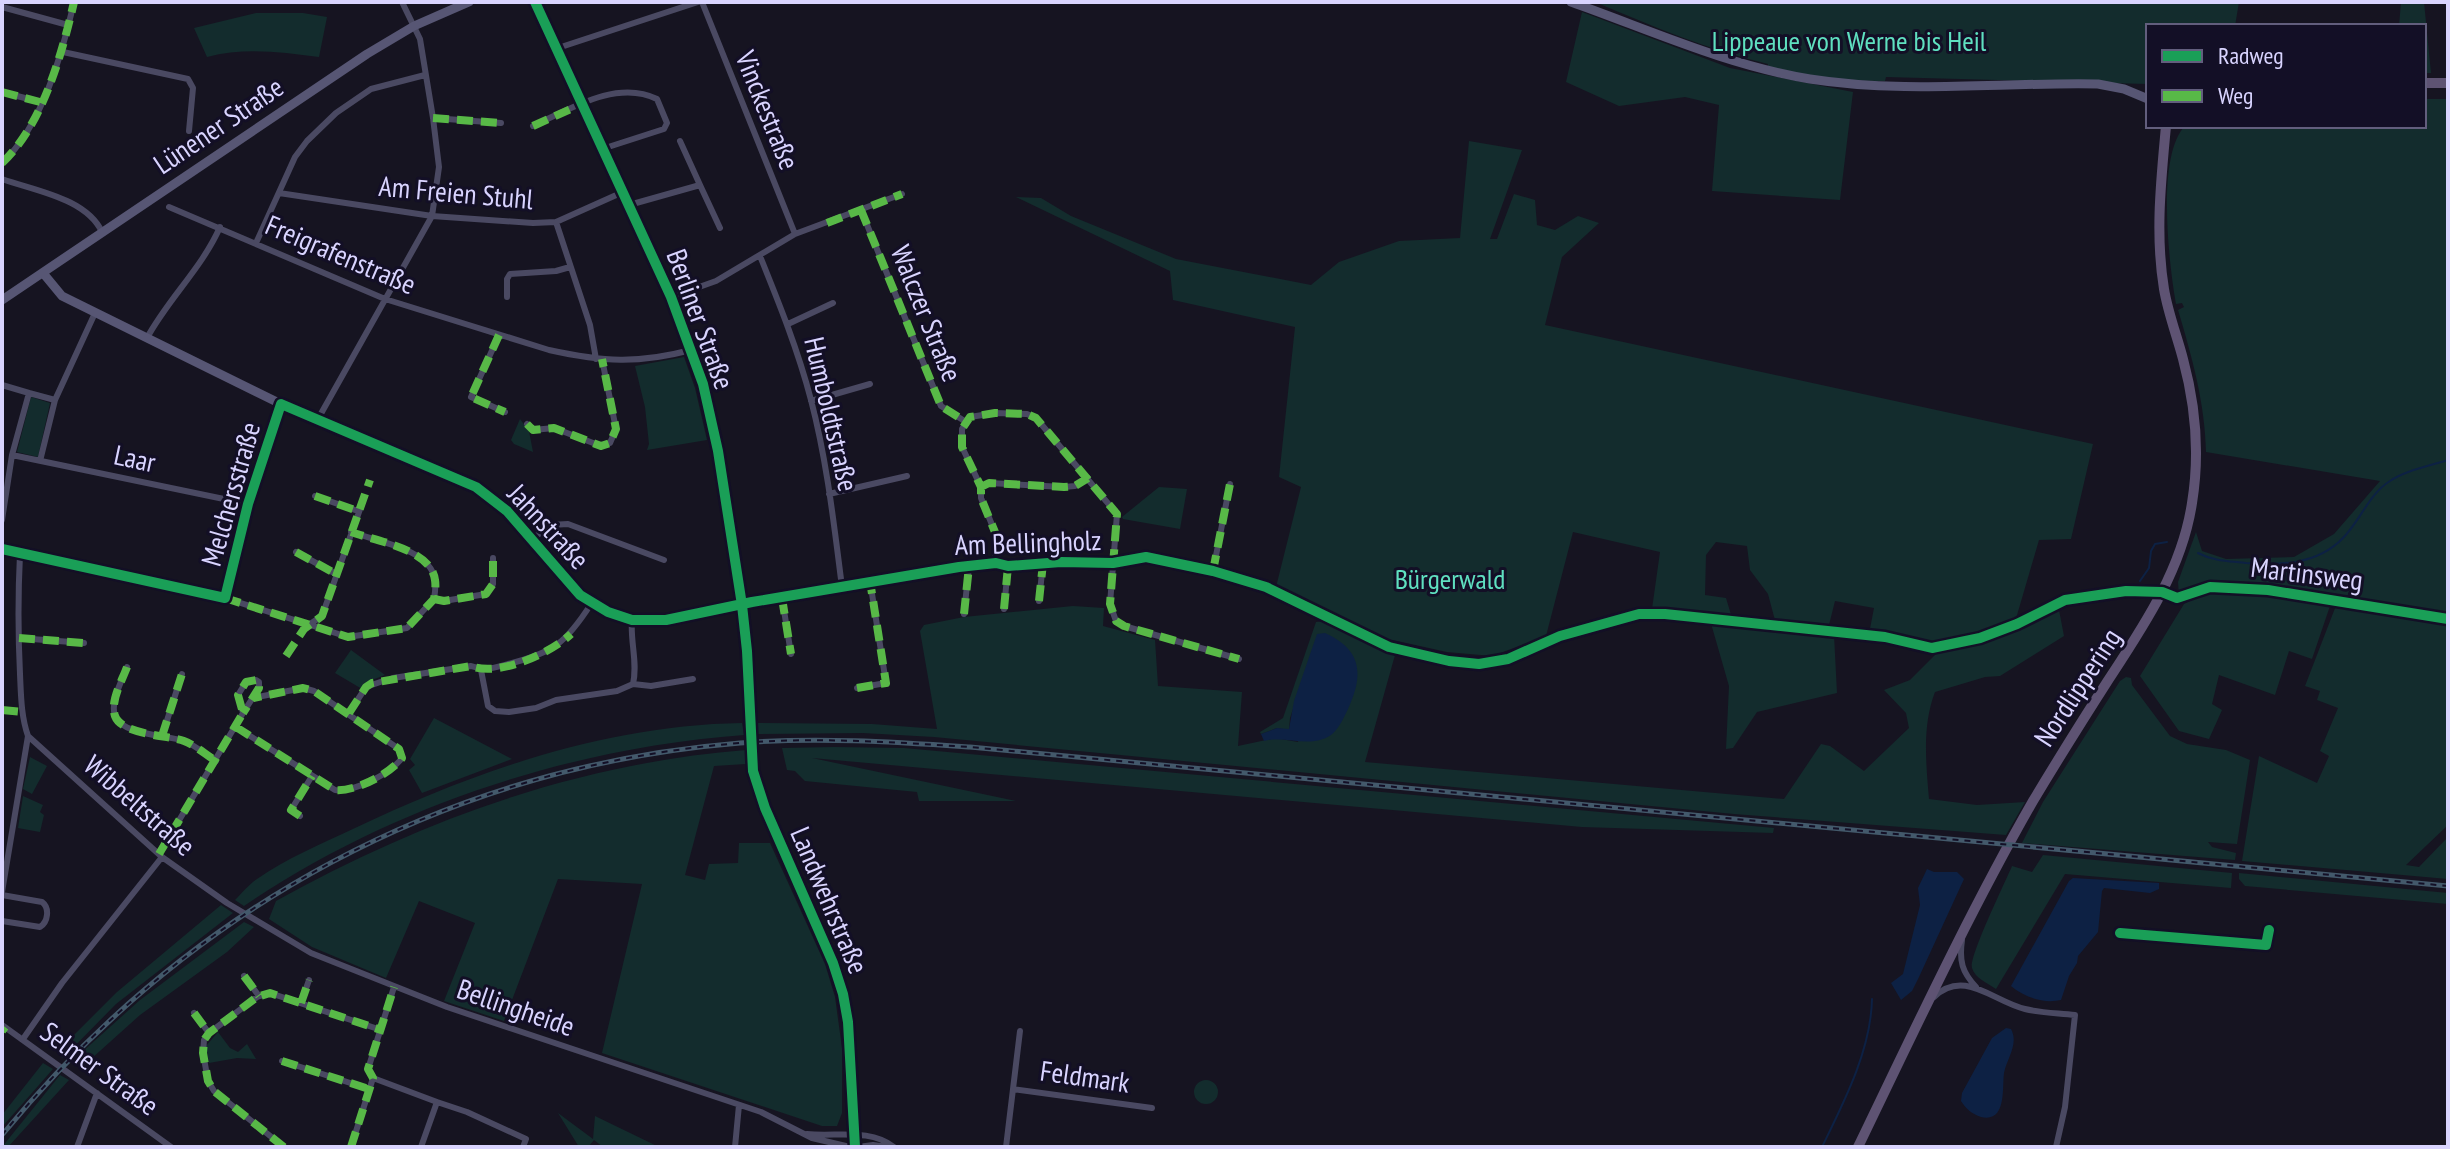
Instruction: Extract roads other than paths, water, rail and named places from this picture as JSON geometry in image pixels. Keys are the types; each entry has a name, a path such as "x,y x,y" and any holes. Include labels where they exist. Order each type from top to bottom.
{"main road":[{"path":"2426,83 2448,83"},
{"name":"Nordlippering","path":"1858,1147 1964,930 2035,799 2142,630 2162,592 2186,532 2196,481 2197,451 2191,387 2164,293 2160,260 2158,214 2166,128"}],"street":[{"path":"2,163 20,144 63,52 74,2"},
{"path":"318,419 432,216 439,167 433,118 420,39 402,2"},
{"name":"Lünener Straße","path":"2,300 329,78 414,26 469,2"},
{"name":"Berliner Straße","path":"535,2 671,297 703,384 718,451 742,605 748,657 753,771"},
{"path":"558,48 700,2"},
{"name":"Vinckestraße","path":"700,2 795,234"},
{"path":"1571,2 1704,52 1772,72 1811,79 1881,85 2098,84 2124,89 2146,98"},
{"path":"2,7 68,25"},
{"path":"63,52 191,81 189,131"},
{"path":"256,243 300,149 336,113 378,86 425,75"},
{"path":"533,126 582,104 632,90 657,99 667,123 664,129 602,149"},
{"path":"2,92 40,102"},
{"path":"433,118 501,123"},
{"path":"680,141 720,228"},
{"path":"2,179 77,206 96,220 102,232"},
{"path":"629,205 700,185"},
{"name":"Am Freien Stuhl","path":"279,193 432,216 505,222 556,222 623,192"},
{"path":"671,297 716,281 795,234 902,194"},
{"name":"Freigrafenstraße","path":"169,207 385,299 549,350 599,359 639,361 691,350"},
{"name":"Walczer Straße","path":"861,210 941,406 966,422"},
{"path":"527,424 533,430 554,428 601,446 610,443 616,429 590,325 556,222"},
{"path":"147,338 170,301 211,247 220,227"},
{"name":"Humboldtstraße","path":"760,256 788,324 811,401 829,494 842,587"},
{"path":"507,297 510,274 570,267"},
{"name":"Jahnstraße","path":"43,273 62,296 95,313 281,404 476,487 502,506 563,579 591,604 632,620 666,620 742,605"},
{"path":"788,324 833,303"},
{"path":"40,461 55,400 75,350 95,313"},
{"path":"499,335 471,397 505,412"},
{"path":"811,401 870,384"},
{"path":"2,385 55,400"},
{"path":"2,520 12,455 29,393"},
{"name":"Melchersstraße","path":"225,598 248,504 281,404"},
{"path":"996,563 997,537 981,498 981,487 962,447 962,429 978,414 1027,414 1043,424 1117,514 1110,604 1116,621 1124,626 1239,659"},
{"name":"Laar","path":"12,455 248,504"},
{"path":"829,494 907,476"},
{"path":"981,487 989,483 1064,487 1083,483 1088,478"},
{"path":"1213,571 1230,484"},
{"path":"315,496 358,511"},
{"path":"310,624 322,616 364,498"},
{"name":"Jahnstraße","path":"532,539 551,525 568,524 664,560"},
{"path":"2,549 225,598 348,637 407,628 434,599 435,579 424,558 351,532"},
{"path":"296,552 336,574"},
{"path":"2,921 40,927 45,922 47,910 42,902 2,893 28,736 22,712 17,601 20,554"},
{"name":"Am Bellingholz","path":"742,605 969,566 996,563 1008,566 1113,563 1146,557 1213,571 1266,587"},
{"path":"434,599 444,601 486,594 493,584 493,558"},
{"name":"Am Bellingholz","path":"1039,601 1043,563"},
{"name":"Am Bellingholz","path":"964,614 969,566"},
{"name":"Am Bellingholz","path":"1004,609 1008,566"},
{"path":"857,688 886,683 870,581"},
{"name":"Martinsweg","path":"2162,592 2177,598 2210,587 2268,590 2448,619"},
{"path":"782,598 791,654"},
{"path":"349,713 366,687 390,679 471,666 481,670 538,657 571,634 591,604"},
{"path":"632,620 637,669 633,684"},
{"path":"19,638 84,643"},
{"path":"127,667 115,703 116,717 127,728 186,742 216,761"},
{"path":"481,670 488,706 495,711 509,712 536,708 556,700 617,691 633,684 651,686 693,679"},
{"path":"162,736 182,674"},
{"path":"23,1039 160,856 260,685 252,679 246,682 238,695 243,713"},
{"path":"236,727 335,790 344,790 394,767 402,758 399,749 349,713 307,689 253,698"},
{"path":"2,710 11,710"},
{"name":"Wibbeltstraße","path":"28,736 160,856 227,903"},
{"name":"Landwehrstraße","path":"753,771 765,808 833,963 843,994 848,1022 854,1147"},
{"path":"300,816 291,810 312,776"},
{"name":"Bellingheide","path":"227,903 311,953 447,1007 761,1112 812,1138 854,1147 887,1147"},
{"path":"1964,930 1961,964 1965,975 1976,987"},
{"path":"244,976 259,996"},
{"path":"301,1003 309,980"},
{"path":"1928,1002 1957,984 1976,987 2024,1009 2075,1015 2065,1109 2056,1147"},
{"path":"394,987 368,1069 373,1078 467,1112 526,1139 523,1147"},
{"path":"284,1147 210,1086 202,1048 209,1033 259,996 270,993 381,1030"},
{"path":"194,1013 209,1033"},
{"name":"Selmer Straße","path":"3,1028 23,1039 171,1147"},
{"name":"Feldmark","path":"1006,1147 1020,1031"},
{"path":"282,1061 369,1089"},
{"path":"351,1147 373,1078"},
{"name":"Feldmark","path":"1013,1089 1152,1108"},
{"path":"77,1147 97,1093"},
{"path":"421,1147 437,1102"},
{"path":"735,1147 739,1105"},
{"name":"Bellingheide","path":"800,1133 877,1138 894,1147"}],"water":[{"path":"1325,633 1353,655 1358,674 1353,696 1341,723 1331,735 1315,741 1264,741 1261,734 1277,728 1289,729 1294,701 1317,634"},
{"path":"1927,869 1957,872 1964,879 1912,991 1901,1000 1891,983 1903,974 1920,905 1918,888"},
{"path":"2073,878 2159,883 2159,889 2150,893 2104,888 2098,932 2078,956 2061,1000 2034,999 2011,986"},
{"path":"2006,1028 2011,1029 2014,1040 2004,1073 2002,1103 1995,1115 1981,1117 1972,1113 1961,1101 1962,1093 1992,1038"}],"waterway":[{"path":"2198,553 2215,559 2272,564 2322,554 2343,538 2383,486 2396,477 2448,460"},
{"path":"2140,581 2149,568 2155,544 2167,542"},
{"path":"1822,1147 1862,1056 1872,999"}],"railway":[{"path":"2,1135 75,1054 155,981 240,918 330,863 426,818 527,782 631,757 740,743 826,740 970,747 2448,886"}],"park label":[{"name":"Lippeaue von Werne bis Heil","path":"1849,40"},
{"name":"Bürgerwald","path":"1450,578"}]}
